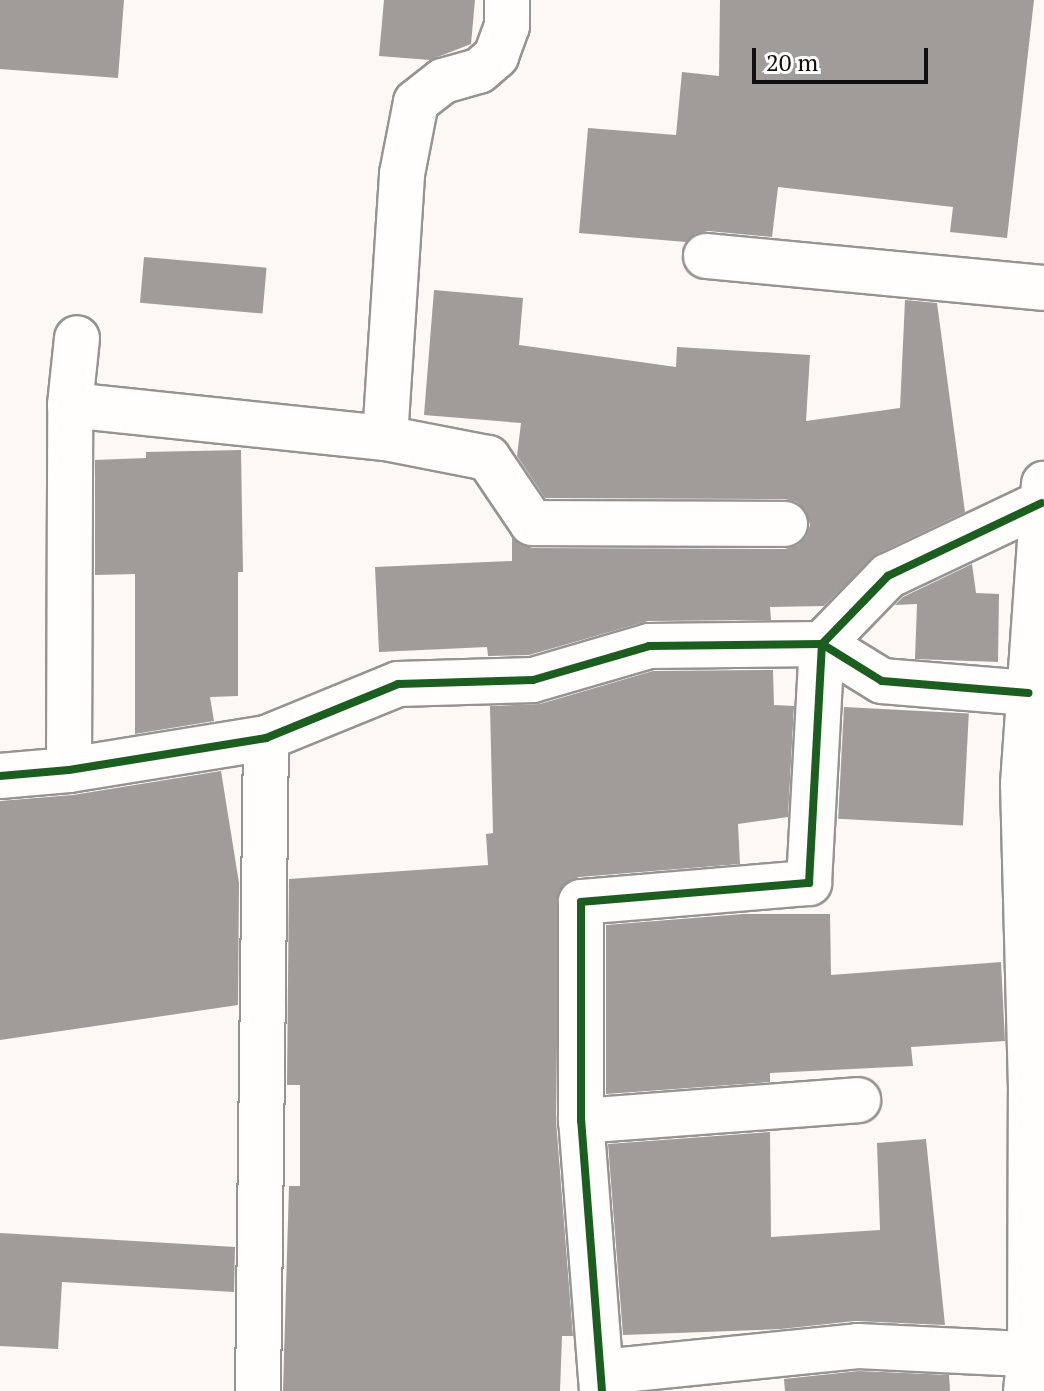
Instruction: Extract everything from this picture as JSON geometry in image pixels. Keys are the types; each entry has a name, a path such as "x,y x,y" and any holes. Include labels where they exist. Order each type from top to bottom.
{"street":[{"path":"385,438 402,174 416,102 443,81 479,71 496,56 507,26 507,0"},
{"path":"706,256 1044,288"},
{"path":"69,770 70,405 77,338"},
{"path":"70,405 385,438 488,458 532,523 785,524"},
{"path":"1043,494 1029,693 1033,784 1033,1367 858,1346 602,1382 581,1121 581,902 809,883 822,644 888,576 1043,494"},
{"path":"0,776 69,770 266,738 398,684 533,680 649,646 822,644 882,681 1029,693"},
{"path":"258,1391 266,738"},
{"path":"581,1121 858,1100"}],"building":[{"path":"0,0 124,0 118,78 0,69"},
{"path":"384,0 475,0 471,44 430,60 379,56"},
{"path":"720,0 1034,0 1007,238 950,232 953,207 778,187 772,237 708,231 695,234 686,242 579,233 588,128 676,135 682,72 719,76"},
{"path":"144,257 267,268 263,314 140,303"},
{"path":"434,290 523,298 519,345 676,367 677,347 810,355 806,421 900,408 905,300 937,303 965,512 877,554 824,606 770,607 771,620 648,621 529,655 488,656 487,647 379,652 375,567 512,561 512,538 532,548 785,549 798,545 806,537 810,525 806,511 797,502 785,499 545,498 517,456 521,423 424,415"},
{"path":"241,450 243,572 238,572 238,696 210,697 214,721 135,734 135,574 95,575 95,460 146,458 146,452"},
{"path":"972,564 976,593 999,594 998,662 915,659 917,604 895,605 903,597"},
{"path":"773,670 774,705 794,706 788,817 738,824 740,864 579,877 567,882 559,891 556,1121 573,1336 562,1336 560,1391 283,1391 289,1186 300,1186 300,1085 287,1085 289,879 488,865 486,834 493,833 490,706 540,704 653,671"},
{"path":"844,707 969,714 963,825 838,819"},
{"path":"221,771 239,883 238,1005 0,1040 0,801 73,795"},
{"path":"743,914 830,914 831,975 1001,962 1005,1041 911,1047 913,1066 770,1073 770,1082 606,1094 606,925"},
{"path":"770,1132 771,1237 880,1230 877,1143 926,1139 945,1325 855,1321 781,1329 623,1335 608,1144"},
{"path":"0,1233 235,1247 234,1292 62,1282 58,1349 0,1346"},
{"path":"859,1371 949,1375 950,1391 785,1391 784,1379"}],"cycle path":[{"path":"602,1391 581,1121 581,902 809,883 822,644 888,576 1042,503"},
{"path":"0,776 69,770 266,738 398,684 533,680 649,646 822,644 882,681 1029,693"}]}
